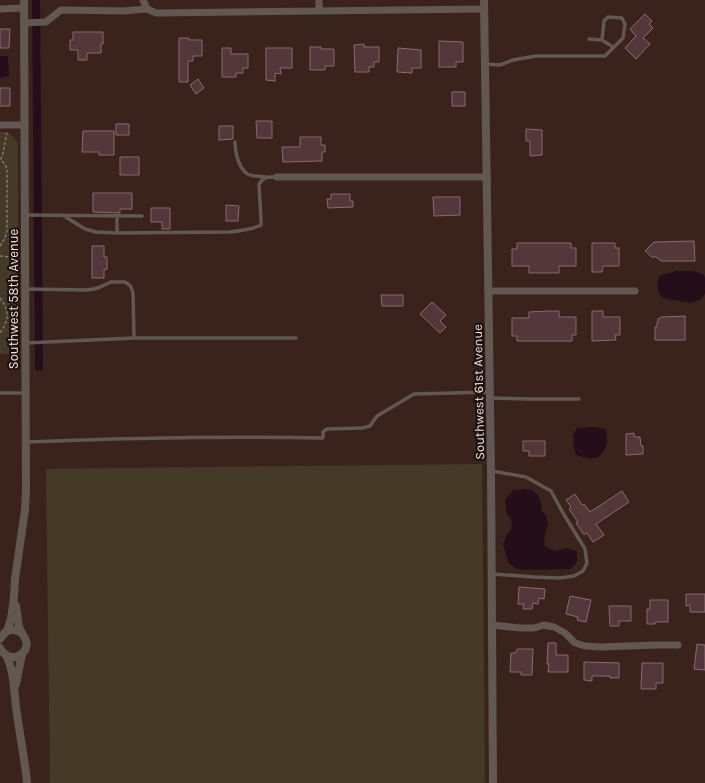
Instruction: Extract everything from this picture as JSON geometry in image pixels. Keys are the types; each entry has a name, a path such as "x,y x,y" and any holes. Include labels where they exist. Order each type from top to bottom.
{"street":[{"path":"143,0 147,9"},
{"path":"319,0 319,11"},
{"name":"Southwest 61st Avenue","path":"484,0 491,470 493,783"},
{"path":"0,9 24,4"},
{"name":"Southwest 58th Avenue","path":"2,636 11,619 25,510 29,289 25,215 24,4"},
{"path":"24,22 46,22 61,10 123,11 147,9 156,13 484,9"},
{"path":"0,125 25,125"},
{"path":"278,177 487,177"},
{"path":"488,291 635,291"},
{"name":"Southwest 58th Avenue","path":"14,597 19,627 25,636 27,645 22,654"},
{"path":"492,625 521,628 534,628 544,625 554,627 565,633 575,643 585,646 678,645"},
{"path":"2,636 12,630 17,630 22,633"},
{"path":"2,651 11,657 17,657 22,654"},
{"path":"2,651 9,662 15,688 26,783"},
{"path":"15,688 22,654"}],"lane":[{"path":"485,64 500,65 513,60 536,56 605,56 623,38 625,24 622,18 608,17 604,21 602,40"},
{"path":"589,39 602,40 613,47"},
{"path":"235,142 235,150 241,167 247,174 278,177"},
{"path":"64,216 85,230 96,232 240,231 261,225 259,184 266,177"},
{"path":"25,215 142,216"},
{"path":"117,216 117,233"},
{"path":"29,289 86,290 94,289 111,282 125,282 131,287 133,293 134,338"},
{"path":"28,343 134,338 296,338"},
{"path":"0,393 26,393"},
{"path":"26,442 110,439 276,437 323,438 323,432 327,429 362,428 370,426 377,416 414,394 490,395 531,399 579,399"},
{"path":"491,470 526,477 551,491 585,549 587,563 584,571 574,576 560,578 534,578 492,574"}],"path":[{"path":"0,246 5,238 7,230 7,168 0,159 3,153 7,133"},
{"path":"0,256 17,258"},
{"path":"0,298 6,308 8,316 6,324 0,333"}],"shaded area":[{"path":"0,56 8,56 9,76 0,78"},
{"path":"0,132 8,132 18,143 18,354 0,354"},
{"path":"676,271 694,271 704,275 705,294 701,299 691,303 661,297 658,286 659,276"},
{"path":"594,427 606,429 606,447 599,457 590,459 576,455 573,435 577,428"},
{"path":"482,464 485,783 50,783 46,469"},
{"path":"513,490 532,490 538,495 542,511 546,515 548,524 544,545 557,551 566,548 577,551 577,562 570,569 521,570 515,568 509,563 503,544 512,528 511,519 507,514 505,500"}],"building":[{"path":"645,14 652,21 649,24 653,28 643,38 650,44 636,59 625,48 636,36 630,29"},
{"path":"0,29 10,29 9,48 0,48"},
{"path":"73,32 103,32 101,53 87,53 87,60 78,60 78,50 70,50 70,40 73,40"},
{"path":"179,38 202,40 202,56 193,56 193,61 188,61 188,82 179,82"},
{"path":"439,41 463,42 463,62 456,62 456,67 439,67"},
{"path":"364,44 364,47 379,47 379,62 374,62 374,67 369,67 369,72 355,72 354,45"},
{"path":"310,47 334,49 334,66 325,66 325,70 310,70"},
{"path":"222,48 231,48 231,54 248,54 248,68 243,68 243,73 236,73 236,77 222,77"},
{"path":"266,48 292,48 292,68 280,68 281,74 275,73 275,81 266,80"},
{"path":"398,48 421,50 421,68 412,68 412,73 397,72"},
{"path":"198,79 204,88 196,94 190,85"},
{"path":"0,88 10,88 10,106 0,106"},
{"path":"452,92 465,92 465,106 452,106"},
{"path":"256,121 272,121 272,138 257,138"},
{"path":"116,124 129,124 129,135 116,135"},
{"path":"219,126 233,126 233,139 219,140"},
{"path":"526,129 542,130 542,155 530,156 530,141 526,141"},
{"path":"83,131 114,131 114,155 99,155 99,152 82,152"},
{"path":"300,137 321,137 321,145 325,145 325,152 322,152 322,161 283,162 282,147 300,147"},
{"path":"120,157 139,157 139,175 120,175"},
{"path":"93,193 132,193 132,209 120,209 120,213 93,212"},
{"path":"331,194 350,194 350,201 353,201 353,207 328,208 327,199 331,199"},
{"path":"433,197 460,197 460,215 434,216"},
{"path":"226,205 239,206 238,221 226,221"},
{"path":"151,208 170,208 170,229 162,229 162,222 151,222"},
{"path":"694,241 695,261 661,261 655,256 653,258 645,251 654,242"},
{"path":"517,243 571,243 571,248 576,248 576,266 559,266 559,273 529,273 529,266 512,266 512,249 517,249"},
{"path":"592,243 615,243 615,248 619,248 619,266 603,266 602,272 592,272"},
{"path":"92,246 104,246 104,257 107,257 107,269 104,270 104,278 92,278"},
{"path":"381,295 403,295 403,306 382,306"},
{"path":"432,302 446,315 440,321 446,327 440,333 420,314"},
{"path":"559,311 559,317 576,317 576,335 572,335 572,341 517,341 517,336 512,336 512,318 529,318 529,312"},
{"path":"592,311 603,311 603,317 620,317 620,335 615,335 616,340 592,341"},
{"path":"685,316 685,340 655,340 655,327 657,327 658,319 661,317"},
{"path":"634,433 634,437 640,437 641,446 643,446 643,454 626,455 626,434"},
{"path":"523,441 545,441 545,456 529,456 529,451 523,451"},
{"path":"622,491 629,502 596,524 604,535 593,542 587,533 584,535 576,523 578,522 569,509 571,507 566,500 575,494 582,505 584,504 590,512"},
{"path":"519,587 545,589 544,599 539,598 538,604 533,603 532,609 523,609 524,604 518,604"},
{"path":"686,594 705,594 705,612 690,612 690,605 686,606"},
{"path":"570,596 591,600 586,622 577,620 578,617 566,614"},
{"path":"650,600 668,600 668,622 655,622 655,624 647,624 647,609 650,609"},
{"path":"609,606 631,606 631,621 619,621 619,626 610,626"},
{"path":"548,643 556,643 556,655 568,655 568,672 548,672"},
{"path":"697,644 705,645 705,670 694,669"},
{"path":"517,649 533,649 532,675 521,675 521,672 510,672 511,653 516,653"},
{"path":"584,662 619,663 619,678 610,678 610,676 592,676 592,681 584,680"},
{"path":"642,663 663,663 663,683 656,683 656,689 641,689"}],"waterway":[{"path":"36,0 39,367"}]}
